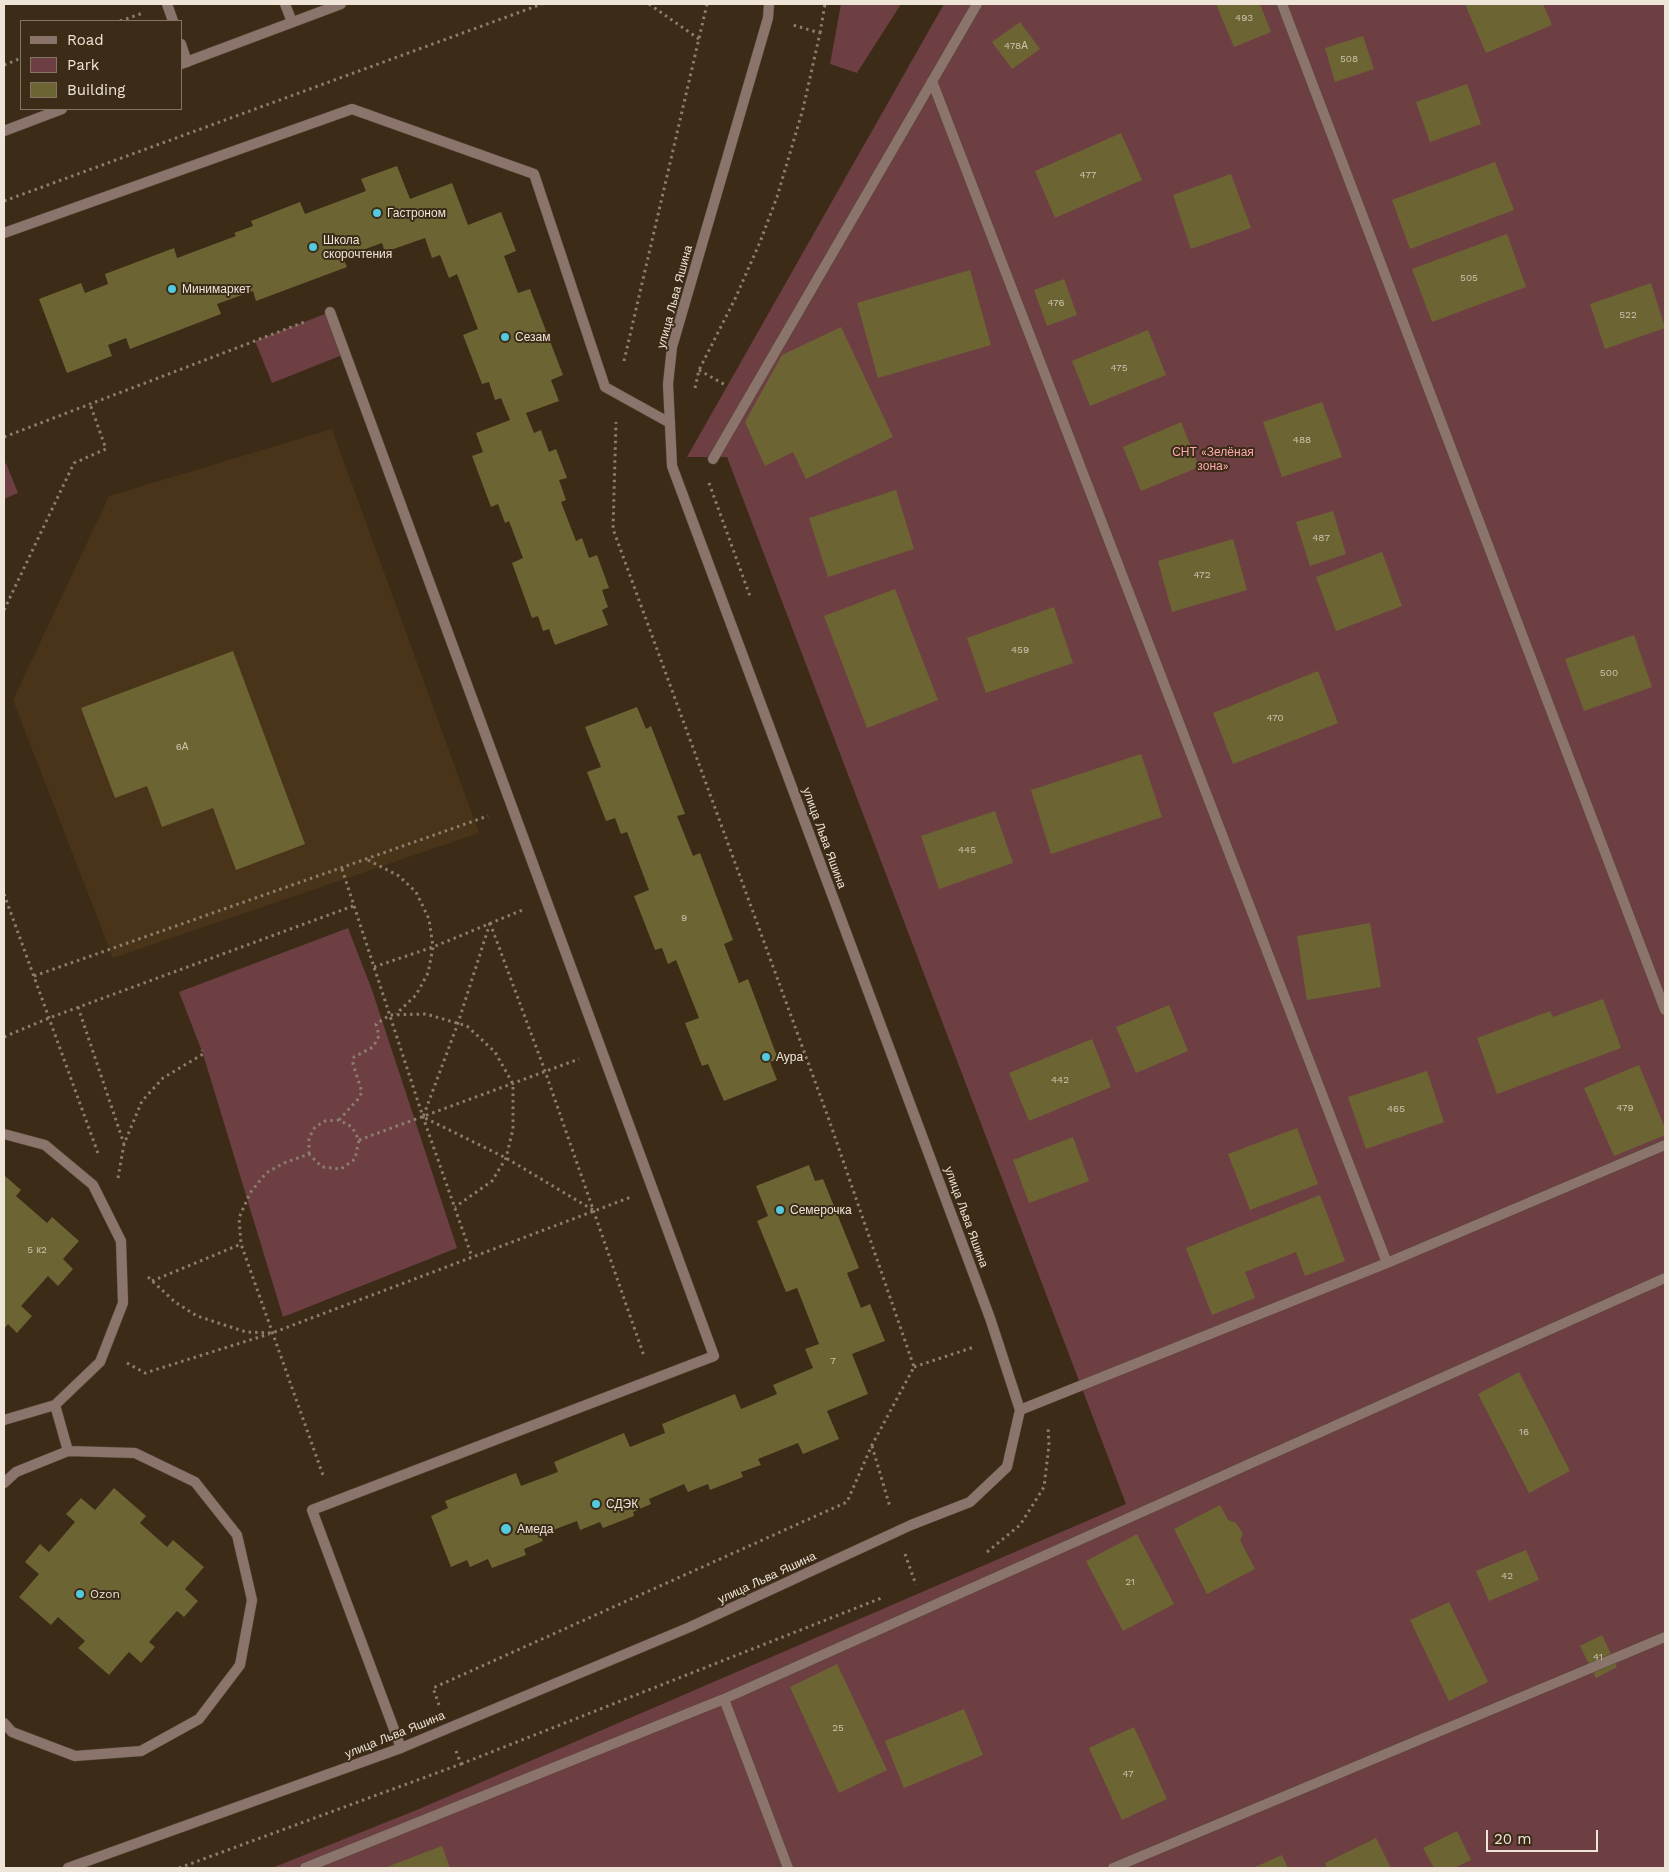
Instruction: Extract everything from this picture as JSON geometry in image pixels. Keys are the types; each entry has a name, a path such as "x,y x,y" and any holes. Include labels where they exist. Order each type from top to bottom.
{"street":[{"path":"167,4 173,20"},
{"path":"285,4 292,22"},
{"path":"182,50 184,63 341,4"},
{"name":"улица Льва Яшина","path":"68,1868 401,1748 690,1627 911,1525 970,1502 1007,1467 1020,1410 990,1318 672,466 668,384 672,346 768,18 769,4"},
{"path":"713,459 977,4"},
{"path":"1282,4 1665,1010"},
{"path":"932,82 1387,1263"},
{"path":"4,233 352,108 534,174 605,387 670,423"},
{"path":"4,131 59,110"},
{"path":"330,312 714,1356 312,1510 401,1748"},
{"path":"4,1134 45,1145 93,1185 121,1241 123,1303 100,1362 55,1405 4,1420"},
{"path":"1020,1410 1387,1263 1665,1145"},
{"path":"305,1868 724,1699 1665,1278"},
{"path":"55,1405 68,1451"},
{"path":"4,1484 16,1472 68,1451 135,1453 195,1482 237,1535 252,1600 240,1665 200,1719 141,1752 74,1756 12,1732 4,1723"},
{"path":"1113,1868 1665,1637"},
{"path":"724,1699 788,1868"}],"path":[{"path":"4,201 542,4"},
{"path":"648,4 699,39"},
{"path":"461,1764 433,1688 847,1502 872,1445 914,1367 828,1117 613,530 616,394 707,4"},
{"path":"748,398 699,370 735,299 777,197 803,108 825,4"},
{"path":"768,18 820,33"},
{"path":"4,65 20,58"},
{"path":"4,437 330,312"},
{"path":"4,610 74,463 106,448 90,404"},
{"path":"34,976 512,808"},
{"path":"367,860 399,876 416,892 430,920 433,947 428,973 416,995 395,1014"},
{"path":"342,869 423,1116 472,1257"},
{"path":"4,894 102,1163"},
{"path":"374,967 433,947 546,900"},
{"path":"4,1037 78,1007 353,906"},
{"path":"423,1116 458,1023 490,923"},
{"path":"490,923 545,1071 652,1380"},
{"path":"78,1007 124,1144"},
{"path":"339,1120 362,1092 353,1064 354,1057 373,1047 379,1036 376,1024 390,1015 426,1014 467,1026 495,1052 512,1084 513,1129 506,1158 492,1181 455,1207"},
{"path":"118,1181 124,1144 142,1101 163,1078 203,1054 202,1050"},
{"path":"359,1140 601,1051"},
{"path":"423,1116 506,1158 594,1211"},
{"path":"339,1120 352,1127 359,1140 355,1160 341,1169 322,1167 309,1154 309,1138 315,1127 325,1121 339,1120"},
{"path":"309,1154 266,1172 250,1193 239,1218 241,1244 333,1502"},
{"path":"105,1350 145,1373 272,1333 652,1189"},
{"path":"152,1281 241,1244"},
{"path":"145,1275 175,1302 197,1316 246,1332 272,1333"},
{"path":"179,1868 461,1764 887,1596"}],"shaded area":[{"path":"332,429 479,833 113,958 13,700 109,496"}],"green space":[{"path":"841,4 901,4 857,73 830,64"},
{"name":"СНТ «Зелёная зона»","path":"944,4 1665,4 1665,1868 272,1868 419,1809 1126,1504 727,457 687,457"},
{"path":"330,312 345,354 272,383 255,341"},
{"path":"6,463 18,493 4,499 4,464"},
{"path":"348,928 372,990 457,1248 283,1317 203,1054 179,992"}],"building":[{"path":"1216,4 1260,4 1271,32 1234,47"},
{"path":"1465,4 1543,4 1552,25 1486,53"},
{"path":"1020,22 1040,49 1012,69 992,42"},
{"path":"1363,36 1374,69 1335,82 1325,48"},
{"path":"1467,84 1481,124 1430,142 1416,102"},
{"path":"1121,133 1142,180 1055,218 1035,171"},
{"path":"1495,162 1514,210 1410,249 1392,200"},
{"path":"397,166 410,199 452,183 468,225 501,212 516,251 504,256 518,293 530,289 563,375 551,380 559,401 526,413 534,433 541,430 549,452 556,449 567,478 559,480 566,500 561,502 576,541 582,538 589,558 597,555 609,588 602,590 608,607 602,610 608,625 555,645 549,629 543,631 538,616 532,618 512,563 523,558 509,521 505,523 498,504 491,507 472,456 483,452 476,433 510,420 501,398 495,400 489,382 482,384 463,335 478,329 457,274 449,278 440,255 432,258 425,238 385,252 382,243 343,257 347,267 256,301 253,291 217,304 221,314 130,349 126,338 108,345 112,356 67,373 39,299 81,283 85,293 108,284 105,274 174,248 177,258 236,236 234,233 253,226 251,221 300,202 305,214 366,191 361,179"},
{"path":"1231,174 1251,228 1191,249 1173,195"},
{"path":"1507,234 1526,287 1432,322 1412,269"},
{"path":"970,270 991,345 878,378 857,303"},
{"path":"1064,279 1077,315 1047,326 1034,290"},
{"path":"1651,283 1665,328 1605,349 1590,304"},
{"path":"841,327 893,437 806,479 793,452 765,466 745,422 782,355"},
{"path":"1148,330 1166,375 1090,406 1072,361"},
{"path":"1322,402 1342,457 1282,477 1263,422"},
{"path":"1181,422 1199,467 1141,491 1123,447"},
{"path":"896,490 914,549 828,577 809,518"},
{"path":"1333,511 1346,554 1310,566 1296,522"},
{"path":"1233,539 1247,590 1172,612 1158,561"},
{"path":"1382,552 1402,606 1336,631 1316,577"},
{"path":"895,589 938,700 867,728 824,616"},
{"path":"1054,607 1073,663 986,693 967,638"},
{"path":"1634,635 1652,687 1584,711 1565,659"},
{"path":"233,651 305,844 236,870 213,808 162,827 147,786 115,798 81,708"},
{"path":"1318,671 1338,723 1233,764 1213,713"},
{"path":"637,707 646,729 651,726 685,814 677,816 693,856 700,853 733,940 724,944 739,983 748,979 778,1059 770,1062 777,1080 724,1101 708,1064 702,1066 685,1023 699,1018 676,960 668,964 662,948 655,950 634,896 649,890 627,832 621,834 615,818 606,821 587,772 601,767 585,727"},
{"path":"1141,754 1162,817 1051,854 1031,790"},
{"path":"995,811 1013,863 939,889 921,836"},
{"path":"1370,923 1381,987 1307,1000 1297,936"},
{"path":"1603,999 1621,1048 1497,1094 1477,1038 1550,1011 1553,1017"},
{"path":"1169,1005 1188,1051 1136,1073 1116,1027"},
{"path":"1092,1039 1111,1087 1029,1121 1009,1073"},
{"path":"1639,1065 1665,1128 1665,1135 1614,1156 1584,1088"},
{"path":"1427,1071 1444,1122 1366,1149 1348,1097"},
{"path":"1297,1128 1318,1184 1250,1210 1228,1154"},
{"path":"1073,1137 1089,1181 1029,1203 1013,1160"},
{"path":"809,1165 815,1181 823,1179 859,1268 847,1273 861,1308 870,1304 885,1341 852,1354 868,1394 827,1411 839,1439 803,1454 798,1443 758,1459 761,1465 741,1472 743,1477 710,1490 708,1484 688,1492 684,1484 649,1499 651,1504 633,1512 634,1516 603,1528 600,1522 580,1530 577,1521 540,1535 543,1541 524,1549 526,1555 492,1568 488,1559 470,1567 467,1560 451,1567 431,1516 448,1508 445,1501 516,1473 521,1486 558,1472 554,1462 624,1433 630,1447 665,1433 662,1424 735,1394 741,1409 777,1394 773,1385 813,1368 805,1349 819,1344 797,1288 786,1292 757,1221 768,1216 756,1186"},
{"path":"4,1175 21,1190 16,1196 47,1223 52,1217 79,1241 63,1259 73,1269 58,1286 48,1276 21,1306 32,1316 17,1333 8,1324 4,1329"},
{"path":"1320,1195 1345,1261 1305,1276 1296,1252 1245,1272 1255,1298 1212,1315 1186,1248"},
{"path":"1519,1372 1570,1471 1529,1493 1478,1394"},
{"path":"114,1488 146,1516 140,1523 167,1547 173,1540 204,1567 185,1589 198,1601 184,1617 177,1611 149,1642 155,1647 141,1663 129,1652 109,1675 78,1648 85,1641 58,1617 51,1625 19,1597 39,1574 25,1562 40,1544 49,1552 75,1522 66,1514 81,1498 95,1510"},
{"path":"1220,1505 1228,1520 1236,1523 1243,1534 1240,1540 1255,1569 1207,1594 1174,1529"},
{"path":"1137,1534 1174,1604 1123,1631 1086,1561"},
{"path":"1526,1550 1539,1580 1489,1601 1476,1571"},
{"path":"1449,1602 1488,1682 1449,1701 1410,1620"},
{"path":"1602,1635 1617,1667 1596,1678 1580,1646"},
{"path":"837,1664 887,1770 839,1793 790,1687"},
{"path":"964,1709 983,1755 904,1788 885,1741"},
{"path":"1134,1727 1167,1799 1122,1820 1089,1748"},
{"path":"1457,1831 1471,1860 1454,1868 1434,1868 1423,1848"},
{"path":"1376,1838 1391,1868 1327,1868 1325,1863"},
{"path":"442,1846 450,1868 384,1868"},
{"path":"1282,1855 1288,1868 1253,1868"}],"place":[{"name":"Гастроном","path":"377,213"},
{"name":"Школа скорочтения","path":"313,247"},
{"name":"Минимаркет","path":"172,289"},
{"name":"Сезам","path":"505,337"},
{"name":"Аура","path":"766,1057"},
{"name":"Семерочка","path":"780,1210"},
{"name":"СДЭК","path":"596,1504"},
{"name":"Амеда","path":"506,1529"},
{"name":"Ozon","path":"80,1594"}]}
